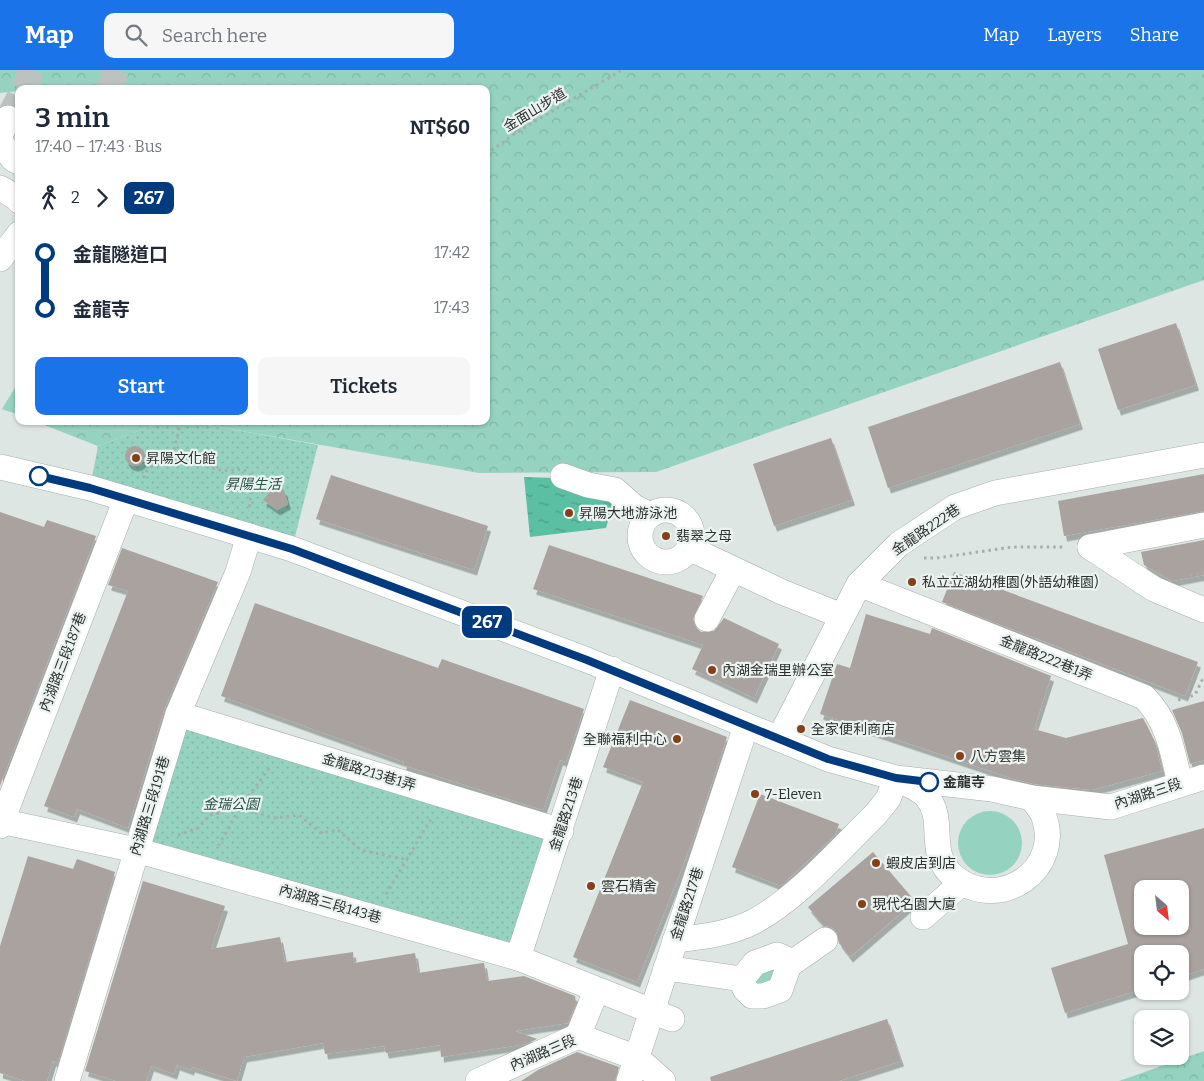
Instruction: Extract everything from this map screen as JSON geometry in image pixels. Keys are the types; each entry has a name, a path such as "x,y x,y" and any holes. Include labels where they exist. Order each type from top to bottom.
{"street":[{"path":"3,132 12,159 15,160"},
{"path":"0,188 15,197"},
{"path":"0,259 15,239"},
{"name":"金龍路222巷","path":"779,739 859,584 899,544 955,507 995,493 1204,455"},
{"path":"0,467 90,488 292,549 612,669 828,759 896,778 927,795 933,807 937,825 936,844 941,862 953,877 968,887 987,892 1006,890 1023,882 1036,868 1044,851 1046,832 1043,814 1032,798"},
{"path":"563,476 588,485 616,490 634,507 650,515"},
{"name":"內湖路三段187巷","path":"0,822 134,501"},
{"path":"666,510 683,516 692,531 689,548 677,559 661,562 647,553 640,539 641,530 650,515 666,510"},
{"path":"1090,547 1204,525"},
{"name":"內湖路三段191巷","path":"67,1081 178,714 238,572 249,536"},
{"path":"1090,547 1154,589 1204,610"},
{"path":"689,548 733,570 842,616"},
{"path":"707,619 733,570"},
{"name":"金龍路222巷1弄","path":"859,584 1144,697 1153,706 1162,721 1172,748 1180,784"},
{"name":"金龍路213巷","path":"518,958 561,831 612,669"},
{"name":"金龍路213巷1弄","path":"178,714 561,831"},
{"name":"金龍路217巷","path":"629,1081 637,1058 662,1015 666,968 746,726"},
{"name":"內湖路三段","path":"896,778 992,789 1032,798 1111,807 1204,777"},
{"path":"675,940 714,935 752,923 780,906 876,814 888,799 896,778"},
{"name":"內湖路三段143巷","path":"0,822 136,850 518,958 596,991 662,1015"},
{"path":"923,917 962,883"},
{"path":"666,968 742,978 745,990 752,996 763,996 780,990 789,966 825,940"},
{"path":"578,1036 596,991"},
{"name":"內湖路三段","path":"478,1081 578,1036 637,1058"},
{"path":"637,1058 663,1081"}],"path":[{"name":"金面山步道","path":"490,151 522,129 622,70"},
{"path":"171,462 180,425"},
{"path":"134,501 144,473 152,465 202,460 210,468 223,472 243,469 253,477 249,536"},
{"path":"886,557 937,558 1012,547 1090,547"},
{"path":"1153,706 1195,695 1204,676"},
{"path":"282,746 262,779 240,808 273,818 299,815 321,833 338,830 361,850 408,860"},
{"path":"376,917 390,884 408,860 426,826 448,796"}],"green space":[{"path":"0,70 1204,70 1204,280 656,472 479,473 209,425 490,425 490,85 15,85 15,91 0,93"},
{"path":"15,388 15,414 2,409"},
{"path":"44,425 154,425 98,446"},
{"name":"昇陽生活","path":"154,425 208,425 318,445 292,549 90,488 98,446"},
{"name":"金瑞公園","path":"178,714 561,831 518,958 136,850"},
{"path":"990,811 1008,817 1016,825 1022,843 1016,861 1008,869 990,875 972,869 964,861 958,843 964,825 972,817"},
{"path":"773,961 778,984 748,987"},
{"path":"1204,1051 1204,1081 1119,1081 1164,1065 1189,1065 1189,1056"}],"water":[{"name":"昇陽大地游泳池","path":"524,477 556,478 615,498 606,528 530,537"}],"building":[{"path":"1176,323 1196,385 1118,410 1098,349"},
{"path":"1060,362 1080,424 888,488 868,427"},
{"path":"831,438 852,500 774,526 753,464"},
{"name":"昇陽文化館","path":"131,446 139,446 145,452 145,460 139,466 131,466 125,460 125,452"},
{"path":"1204,474 1204,511 1064,536 1058,501"},
{"path":"331,475 488,526 474,570 316,519"},
{"path":"274,487 284,490 288,504 277,510 263,500"},
{"path":"0,512 44,527 47,520 96,536 0,786"},
{"path":"1204,540 1204,575 1172,581 1144,565 1141,552"},
{"path":"549,545 703,596 693,619 695,626 701,632 714,631 724,618 779,644 754,698 692,669 703,645 533,589"},
{"path":"122,548 218,582 164,710 128,828 77,809 74,817 44,806 128,591 108,585"},
{"path":"954,572 1198,662 1185,696 942,602"},
{"path":"255,603 438,668 442,659 584,709 566,762 560,760 543,810 403,765 404,762 221,696"},
{"path":"866,614 930,634 932,628 1051,676 1034,729 1066,738 1143,718 1155,742 1162,771 1092,790 1034,784 820,714 837,664 850,668"},
{"path":"630,700 727,737 694,837 637,982 573,957 643,782 603,767"},
{"path":"1204,701 1204,760 1190,764 1182,733 1172,710"},
{"path":"760,794 839,824 835,835 781,886 732,867"},
{"path":"1204,828 1204,969 1189,974 1189,945 1134,945 1134,991 1065,1013 1051,968 1128,944 1104,855"},
{"name":"現代名園大廈","path":"873,852 915,901 850,957 839,943 836,931 831,927 824,926 808,907"},
{"path":"28,856 73,869 77,859 115,872 58,1063 53,1061 47,1081 25,1081 0,1073 0,946"},
{"path":"143,881 225,906 211,949 280,937 285,962 353,952 354,963 415,953 418,973 484,963 487,981 524,976 575,996 576,1003 568,1023 515,1031 537,1039 526,1044 441,1057 440,1045 386,1053 384,1046 325,1054 323,1043 244,1057 237,1081 192,1067 191,1070 177,1065 174,1074 151,1066 146,1081 116,1081 85,1071"},
{"path":"887,1019 901,1061 839,1081 711,1081 710,1077"},
{"path":"577,1052 619,1067 615,1081 521,1081 538,1070"}],"tunnel":[{"path":"25,85 32,70"},
{"path":"110,85 117,70"},
{"path":"8,118 15,105"}],"bus line":[{"name":"267","path":"39,476 90,488 292,549 612,669 632,679 828,759 896,778 929,782"}],"place":[{"name":"昇陽文化館","path":"136,458"},
{"name":"昇陽大地游泳池","path":"569,513"},
{"name":"翡翠之母","path":"666,536"},
{"name":"私立立湖幼稚園(外語幼稚園)","path":"912,582"},
{"name":"內湖金瑞里辦公室","path":"712,670"},
{"name":"全家便利商店","path":"801,729"},
{"name":"全聯福利中心","path":"677,739"},
{"name":"八方雲集","path":"960,756"},
{"name":"金龍寺","path":"929,782"},
{"name":"7-Eleven","path":"755,794"},
{"name":"蝦皮店到店","path":"876,863"},
{"name":"雲石精舍","path":"591,886"},
{"name":"現代名園大廈","path":"862,904"}]}
